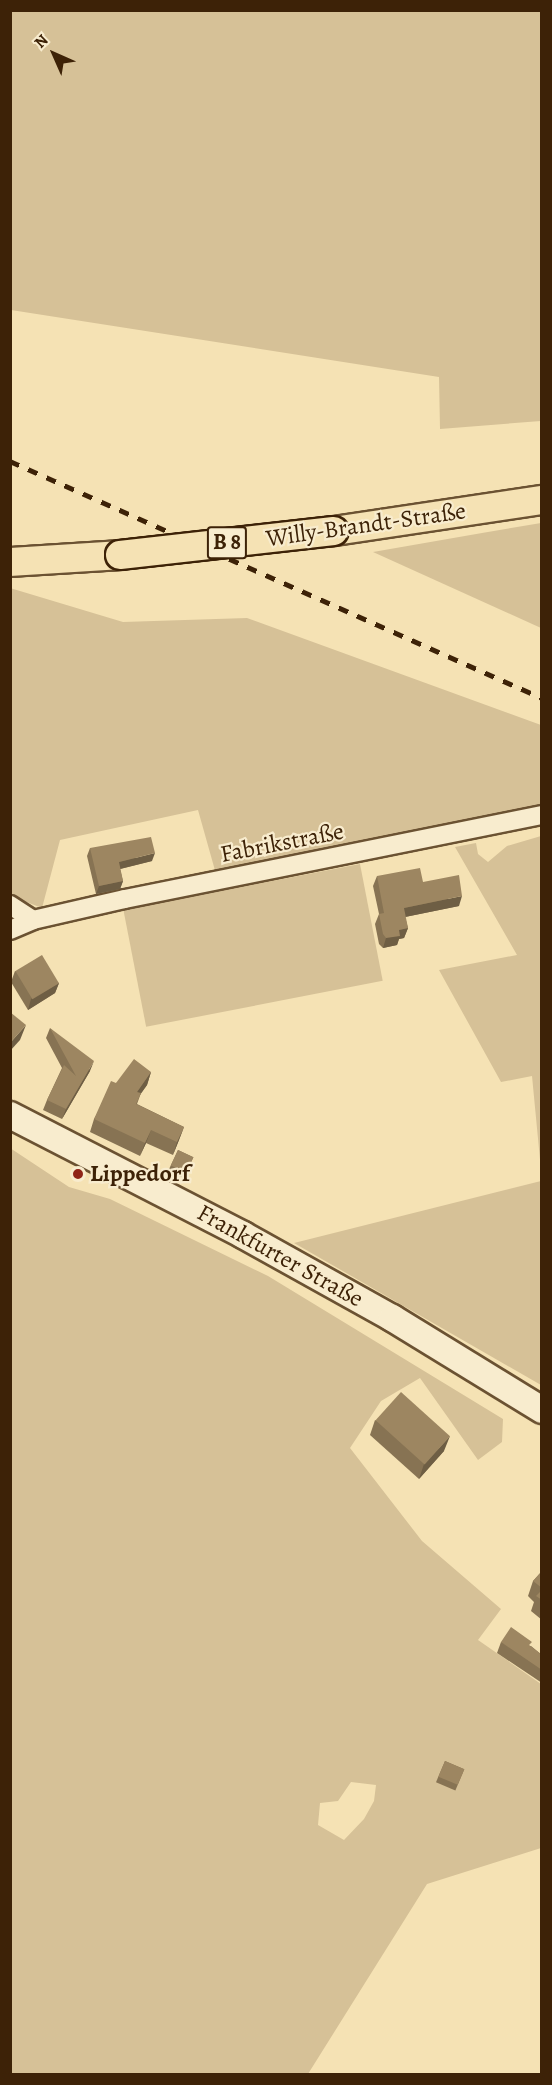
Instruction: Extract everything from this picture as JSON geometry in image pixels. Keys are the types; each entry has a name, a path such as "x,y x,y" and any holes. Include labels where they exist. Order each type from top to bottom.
{"main road":[{"name":"Willy-Brandt-Straße","path":"10,562 120,555 334,531 542,500"},
{"name":"Frankfurter Straße","path":"10,1115 372,1306 542,1410"}],"street":[{"name":"Fabrikstraße","path":"10,930 33,920 542,815"},
{"path":"10,905 33,920"}],"shaded area":[{"path":"10,11 541,11 541,421 440,429 439,377 11,310"},
{"path":"541,523 541,628 373,552 482,533"},
{"path":"10,588 123,622 247,618 541,725 541,805 216,874 198,810 60,840 42,908 11,896"},
{"path":"542,836 541,1170 532,1076 501,1082 439,970 517,955 455,847 476,843 478,854 488,862 507,846"},
{"path":"360,864 383,981 146,1027 123,910"},
{"path":"10,1148 69,1187 110,1199 268,1276 503,1419 502,1442 478,1460 420,1378 381,1401 350,1448 422,1541 501,1609 478,1640 541,1684 541,1848 427,1884 308,2074 11,2074","holes":["351,1782 376,1785 374,1801 364,1819 344,1840 318,1825 320,1803 338,1801"]},
{"path":"541,1181 541,1385 294,1243"}],"building":[{"path":"151,837 155,853 119,862 123,881 99,886 90,848"},
{"path":"420,868 423,882 459,875 462,896 404,908 408,928 399,930 400,936 386,938 379,914 384,913 377,876"},
{"path":"42,955 59,983 32,999 15,971"},
{"path":"10,1012 26,1025 10,1043"},
{"path":"50,1028 94,1061 66,1109 47,1100 64,1065 76,1076"},
{"path":"134,1059 151,1072 137,1092 141,1093 136,1104 184,1127 177,1142 151,1130 145,1143 94,1119 111,1081 116,1083"},
{"path":"178,1150 193,1157 186,1173 171,1165"},
{"path":"401,1392 450,1436 425,1464 376,1420"},
{"path":"542,1571 542,1588 533,1581"},
{"path":"542,1590 542,1600 536,1596"},
{"path":"511,1627 532,1642 529,1645 542,1655 542,1670 501,1642"},
{"path":"445,1761 464,1769 458,1785 438,1777"}],"railway":[{"path":"10,461 542,698"}],"place":[{"name":"Lippedorf","path":"78,1174"}]}
